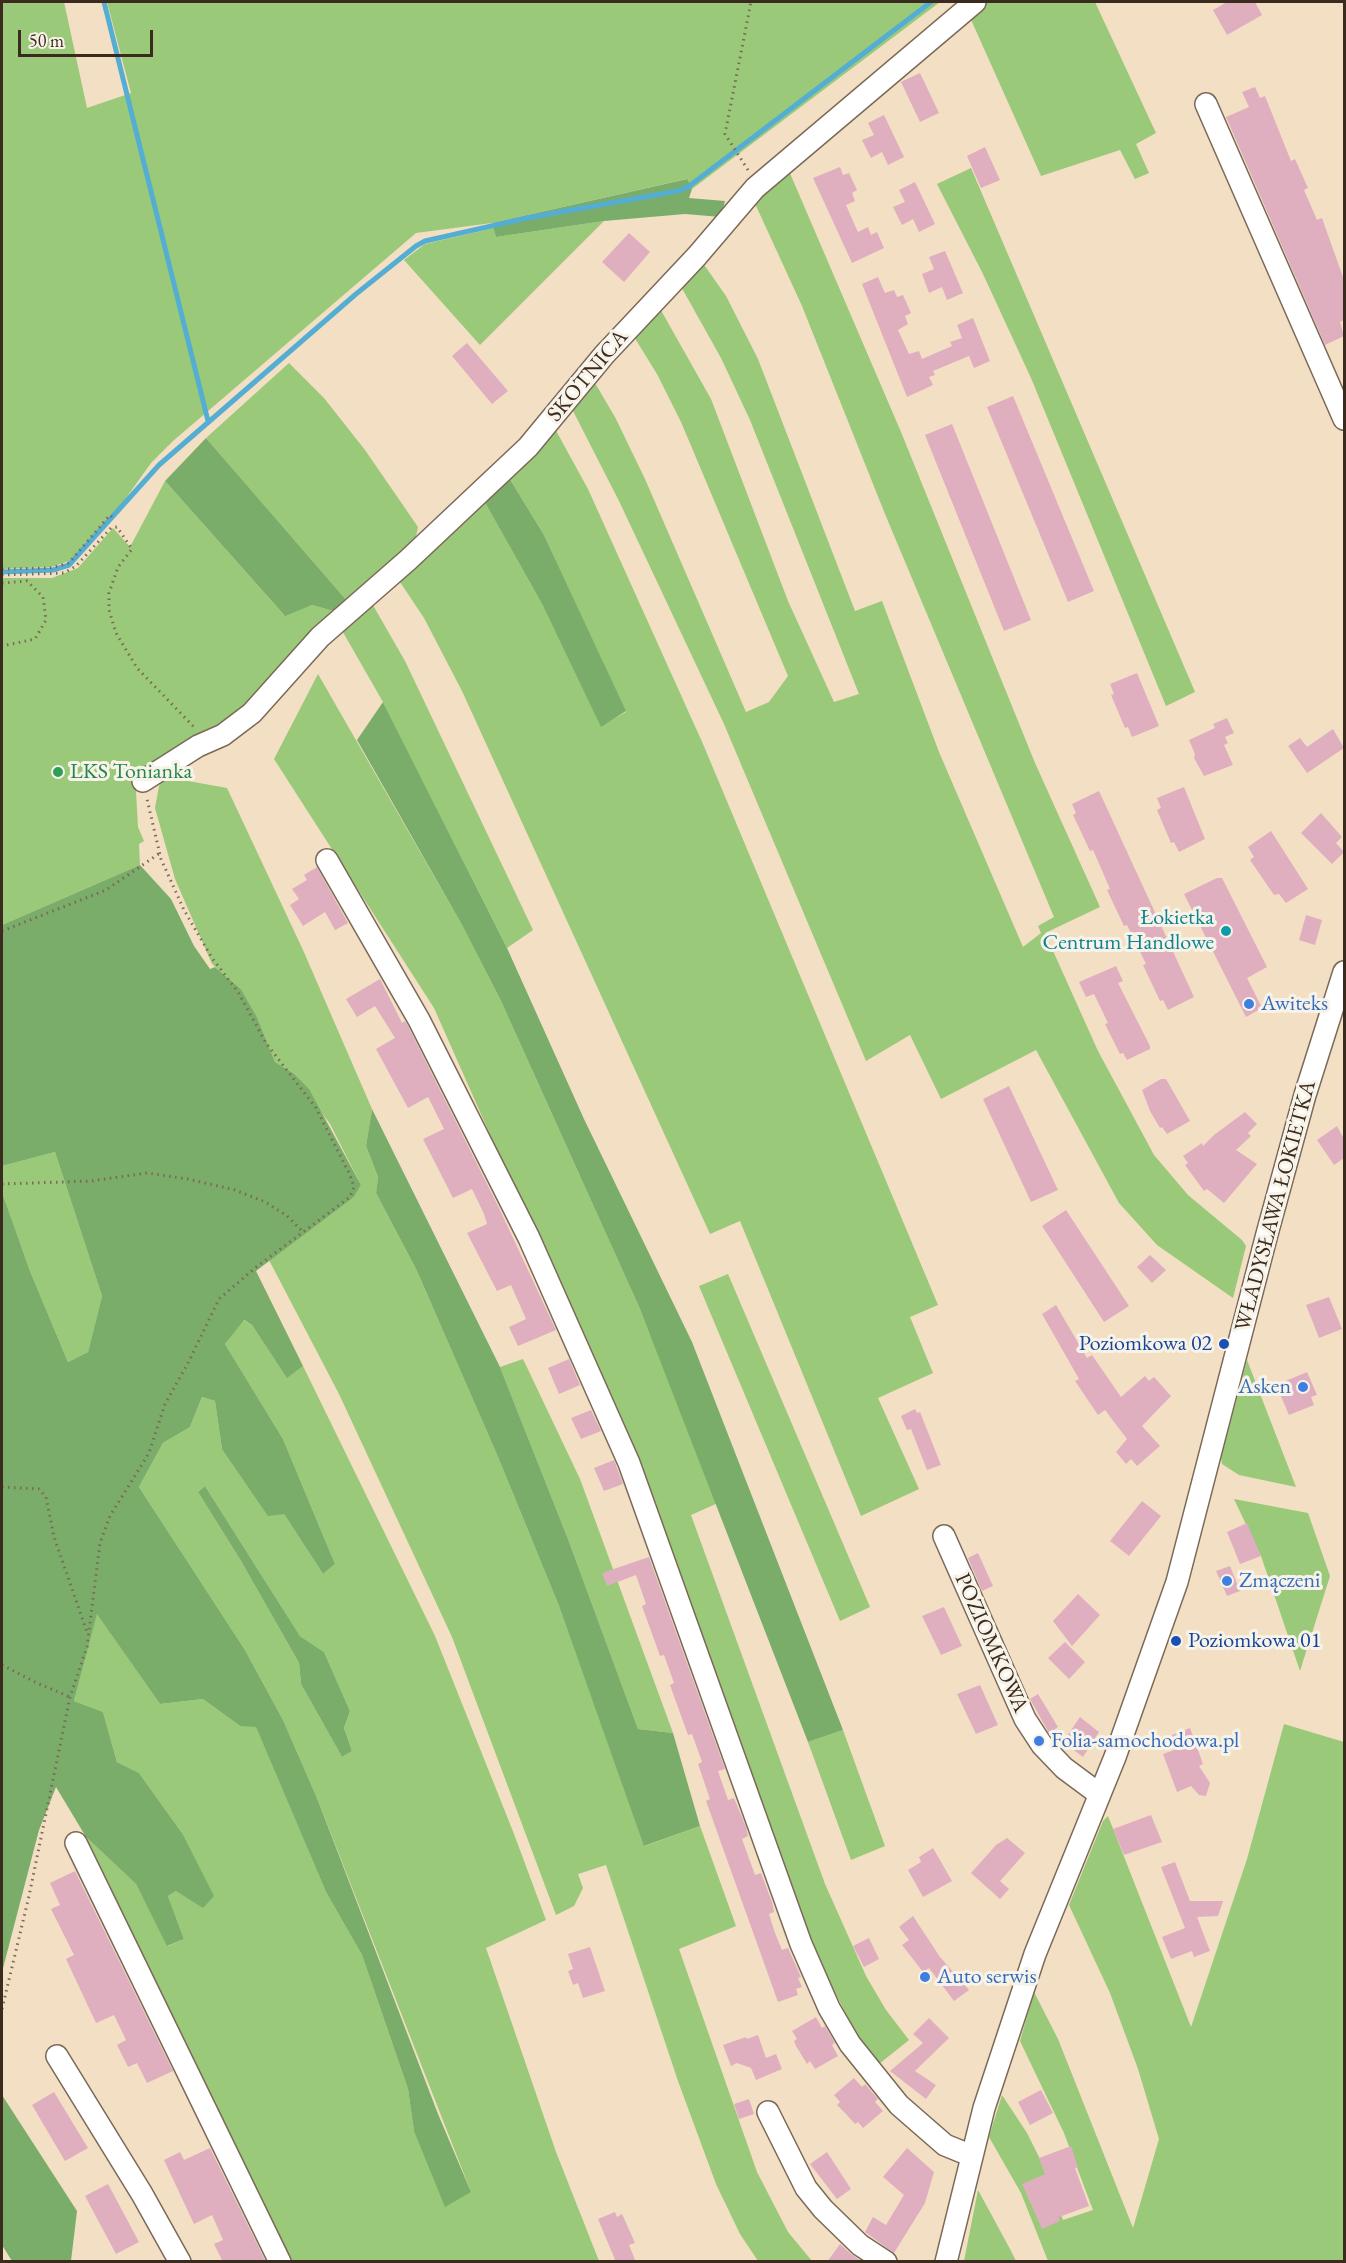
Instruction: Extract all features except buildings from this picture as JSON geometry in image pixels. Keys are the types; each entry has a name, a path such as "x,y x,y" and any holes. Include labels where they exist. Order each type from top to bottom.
{"street":[{"name":"SKOTNICA","path":"143,781 203,744 223,735 252,713 321,637 468,505 528,447 604,355 697,256 759,184 975,2"},
{"path":"1206,104 1344,419"},
{"path":"327,860 419,1020 524,1227 624,1452 801,1944 829,2008 850,2044 899,2105 945,2145 972,2156"},
{"name":"WŁADYSŁAWA ŁOKIETKA","path":"946,2262 984,2109 1035,1954 1160,1637 1177,1582 1305,1095 1344,972"},
{"name":"POZIOMKOWA","path":"944,1536 1025,1719 1042,1745 1072,1774 1099,1794"},
{"path":"76,1843 280,2262"},
{"path":"57,2056 142,2194 180,2262"},
{"path":"768,2112 806,2188 823,2209 860,2245 886,2262"}],"path":[{"path":"751,2 724,134 759,184"},
{"path":"2,569 50,568 69,563 110,515 116,520 114,526 76,566 64,573 2,575"},
{"path":"114,526 130,543 132,549 118,567 109,592 109,610 116,633 137,668 203,744"},
{"path":"2,583 27,581 43,597 46,620 43,631 35,639 2,646"},
{"path":"2,2009 29,1896 70,1696 82,1667 100,1543 127,1486 149,1453 165,1404 188,1363 213,1308 226,1291 350,1197 354,1188 350,1175 316,1108 278,1060 238,992 212,958 184,910 160,853 143,781"},
{"path":"2,931 46,911 106,890 160,853"},
{"path":"2,1184 91,1181 147,1173 188,1179 235,1190 265,1202 285,1215 303,1232"},
{"path":"2,1487 39,1489 46,1497 54,1538 87,1634"},
{"path":"2,1665 37,1683 70,1696"}],"green space":[{"path":"2,2 64,2 87,108 131,93 107,2 940,2 692,189 686,179 492,223 416,233 173,441 151,463 121,505 72,560 51,567 2,569"},
{"path":"982,2 1095,2 1156,133 1136,144 1149,173 1135,179 1120,150 1041,176 968,13"},
{"path":"786,164 901,432 1035,763 1100,907 1045,933 1098,1051 1154,1155 1188,1195 1242,1240 1246,1246 1233,1298 1157,1245 1119,1203 1036,1050 941,1099 910,1035 866,1061 724,724 619,501 570,405 592,378 615,417 645,479 746,712 769,702 788,676 681,422 657,374 631,332 658,305 711,399 788,601 834,702 859,694 750,420 721,358 679,283 700,259 726,296 758,359 855,611 882,601 939,752 1023,947 1041,933 1038,926 1054,917 885,514 802,306 752,197"},
{"path":"971,168 1195,692 1166,706 1031,378 983,274 937,184"},
{"path":"687,179 692,189 689,198 725,201 721,217 685,214 604,221 496,237 492,223"},
{"path":"604,221 480,345 404,260 425,244 494,228 496,237"},
{"path":"289,363 324,398 365,450 418,527 414,546 348,602 206,438"},
{"path":"554,427 588,489 703,744 938,1305 910,1317 933,1373 878,1398 919,1489 861,1516 740,1221 710,1234 462,691 424,618 396,576 483,499 542,604 601,726 626,712 544,535 508,476"},
{"path":"206,438 348,602 337,612 312,605 285,616 165,481"},
{"path":"508,476 544,535 626,711 601,727 542,604 483,499"},
{"path":"165,481 284,615 312,605 337,612 240,715 199,737 196,735 135,774 138,827 144,841 139,844 140,865 2,925 2,578 52,578 78,568 113,528 130,547"},
{"path":"370,600 405,661 533,930 507,948 383,702 340,627"},
{"path":"318,674 462,925 501,1001 640,1309 718,1503 691,1515 825,1884 866,1976 886,2010 909,2040 874,2068 808,1940 633,1457 434,1008 274,759"},
{"path":"383,702 507,948 584,1119 692,1342 843,1730 808,1742 640,1309 501,1001 462,925 357,740"},
{"path":"166,777 227,788 303,950 372,1109 366,1146 378,1177 376,1193 417,1271 498,1457 559,1606 645,1846 700,1826 736,1926 679,1949 757,2172 788,2232 812,2261 758,2261 740,2234 716,2184 678,2081 606,1865 578,1874 583,1888 574,1906 556,1915 452,1637 339,1394 269,1260 354,1197 361,1185 330,1124 293,1073 275,1062 257,1017 241,989 212,964 175,879 155,808 159,786"},
{"path":"140,865 171,899 194,946 210,969 215,967 241,989 257,1017 275,1062 293,1073 309,1089 361,1185 354,1197 256,1271 303,1366 287,1378 252,1325 244,1320 225,1344 283,1439 335,1564 323,1574 284,1514 268,1516 222,1449 215,1401 202,1397 190,1427 163,1443 139,1487 245,1650 283,1720 317,1798 438,2114 471,2192 445,2207 414,2131 408,2089 362,1955 326,1892 256,1727 240,1726 203,1699 160,1704 97,1614 74,1701 103,1712 117,1762 139,1773 182,1833 214,1896 203,1908 176,1891 168,1896 184,1939 167,1946 136,1884 86,1837 56,1787 39,1830 2,1972 2,1192 30,1271 68,1362 88,1352 102,1296 55,1152 2,1166 2,925"},
{"path":"372,1109 500,1367 568,1539 638,1729 673,1733 700,1826 644,1846 559,1606 498,1457 417,1271 376,1193 378,1177 366,1146"},
{"path":"55,1152 102,1296 88,1352 68,1362 30,1271 2,1192 2,1166"},
{"path":"728,1274 870,1607 840,1621 699,1286"},
{"path":"243,1320 252,1325 287,1377 303,1366 435,1636 546,1920 486,1948 556,2152 599,2261 292,2261 86,1837 136,1884 168,1946 184,1939 168,1896 176,1891 182,1833 139,1773 117,1762 103,1712 74,1701 97,1613 160,1704 203,1699 240,1726 256,1726 326,1892 362,1955 408,2089 414,2131 471,2192 317,1798 283,1720 245,1650 139,1487 163,1443 190,1427 202,1397 215,1401 222,1449 284,1514 323,1574 335,1564 283,1439 225,1344","holes":["205,1486 300,1636 324,1652 350,1711 344,1728 352,1751 342,1757 301,1684 299,1663 241,1561 198,1492"]},
{"path":"523,1359 580,1479 673,1733 638,1729 568,1539 500,1367"},
{"path":"1247,1360 1296,1487 1239,1475 1222,1464 1221,1458"},
{"path":"205,1486 300,1636 324,1652 350,1711 344,1728 352,1751 342,1757 301,1684 299,1663 241,1561 198,1492"},
{"path":"1234,1499 1308,1513 1330,1576 1300,1671 1261,1556"},
{"path":"1284,1724 1344,1742 1344,2261 1048,2261 1021,2193 989,2137 1002,2095 1027,2133 1039,2157 1063,2220 1093,2210 1064,2133 1020,2041 1034,1992 1058,2039 1133,2228 1159,2139 1138,2069 1110,1993 1069,1905 1103,1821 1108,1816 1191,2027 1247,1859"},
{"path":"843,1730 885,1846 851,1860 808,1742"},
{"path":"2,2095 77,2211 71,2261 12,2261 2,2245"},
{"path":"978,2190 1010,2249 1016,2261 964,2261"}],"waterway":[{"path":"104,2 208,421"},
{"path":"2,572 53,570 69,565 159,465 356,294 416,246 425,241 527,218 678,191 688,187 931,2"}],"place":[{"name":"LKS Tonianka","path":"58,772"},
{"name":"Łokietka Centrum Handlowe","path":"1226,931"},
{"name":"Awiteks","path":"1249,1004"},
{"name":"Poziomkowa 02","path":"1224,1344"},
{"name":"Asken","path":"1303,1387"},
{"name":"Zmączeni","path":"1227,1581"},
{"name":"Poziomkowa 01","path":"1176,1641"},
{"name":"Folia-samochodowa.pl","path":"1039,1741"},
{"name":"Auto serwis","path":"925,1977"}]}
